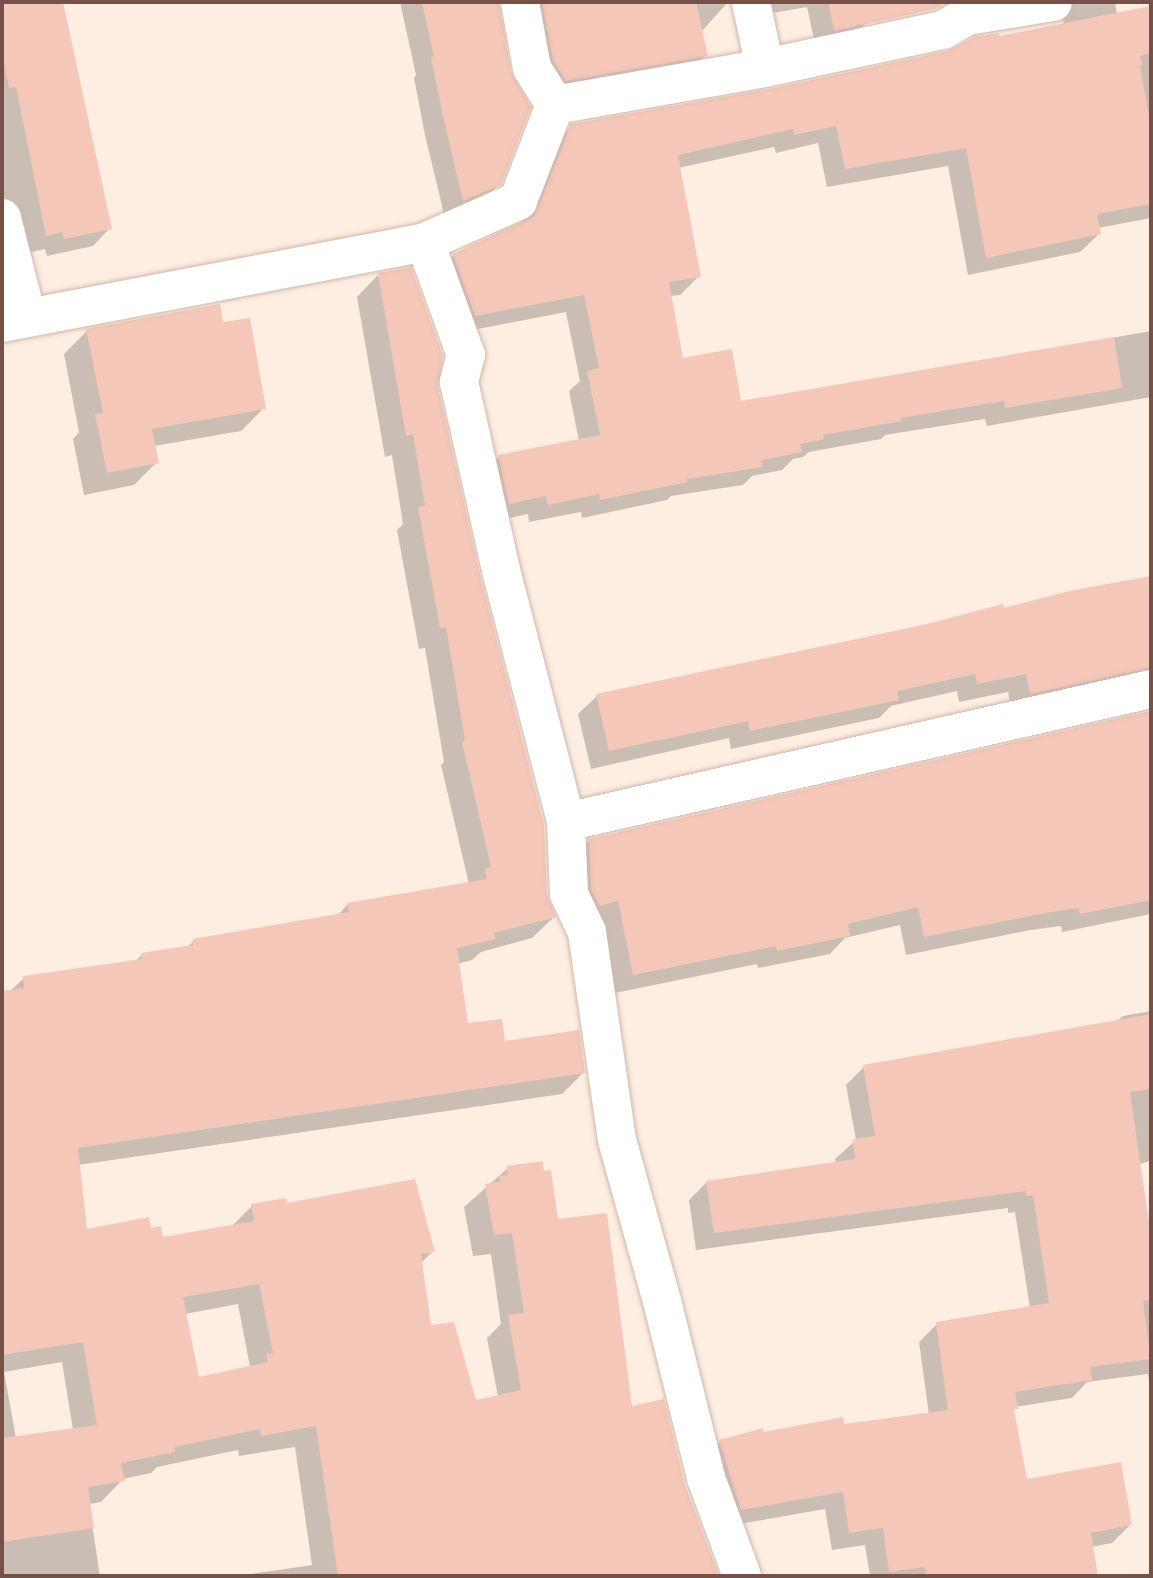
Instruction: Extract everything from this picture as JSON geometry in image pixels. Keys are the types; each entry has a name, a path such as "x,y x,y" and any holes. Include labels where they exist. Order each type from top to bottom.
{"street":[{"path":"520,2 532,68 555,105"},
{"path":"751,2 765,68"},
{"path":"555,105 765,68 943,30 966,9 1053,2"},
{"path":"2,218 14,320 425,242 518,201 555,105"},
{"path":"425,242 466,355 459,382 501,570 566,822 569,894 587,932 617,1140 662,1301 706,1478 742,1576"},
{"path":"566,822 1151,689"}],"building":[{"path":"2,2 63,2 112,229 64,239 62,232 46,236 16,87 9,88 2,52"},
{"path":"422,2 499,2 511,72 531,107 501,185 463,201 443,116"},
{"path":"542,2 696,2 708,56 566,81 553,60"},
{"path":"828,2 948,2 935,9 834,31"},
{"path":"1151,6 1151,53 1140,56 1140,66 1151,127 1151,204 1097,214 1101,234 986,258 966,148 845,169 836,126 794,135 793,129 678,155 701,277 669,282 683,358 732,349 741,401 1114,337 1122,388 1005,408 1004,401 901,418 902,421 823,435 824,439 800,444 802,452 762,460 763,467 687,479 688,482 600,500 599,494 548,505 546,496 509,504 498,455 600,435 587,371 599,368 584,295 475,316 453,254 534,216 571,124 770,89 948,51 975,37 999,33 1000,36"},
{"path":"411,267 443,356 438,387 480,575 544,825 547,895 556,917 494,933 496,939 457,948 468,1023 502,1019 505,1041 579,1030 585,1073 78,1148 87,1229 149,1217 151,1228 161,1226 163,1237 254,1221 251,1204 286,1198 287,1203 415,1179 435,1252 421,1254 431,1325 454,1322 476,1400 521,1390 508,1315 524,1313 512,1233 494,1235 485,1184 500,1182 499,1176 508,1175 507,1166 543,1161 544,1171 551,1170 558,1219 607,1213 632,1406 664,1399 685,1485 719,1576 338,1576 316,1426 261,1436 260,1429 174,1447 175,1452 121,1463 125,1481 88,1487 94,1528 2,1542 2,1438 97,1425 83,1342 2,1355 2,991 24,988 23,976 142,959 141,953 193,945 193,939 349,912 347,903 487,879 485,869 491,867 462,742 465,741 446,627 440,628 418,507 425,506 413,434 406,436 378,273","holes":["259,1284 273,1353 266,1354 268,1362 199,1377 183,1297"]},
{"path":"220,304 223,322 250,318 266,409 152,429 159,463 107,473 95,414 103,413 86,329"},
{"path":"1151,576 1151,668 1030,694 1026,674 977,684 975,674 897,691 899,700 750,731 748,721 609,751 596,694 927,624 1003,604 1004,608 1069,591"},
{"path":"1151,711 1151,900 1080,914 1079,908 1051,912 924,937 918,907 848,924 850,936 777,951 776,946 633,975 618,901 599,906 591,889 589,839"},
{"path":"1151,1014 1151,1089 1130,1092 1151,1236 1151,1300 1143,1301 1151,1359 1090,1367 1092,1380 1015,1392 1018,1409 1014,1409 1027,1479 1121,1462 1132,1525 1091,1533 1098,1576 926,1576 925,1567 889,1572 883,1528 849,1533 843,1492 741,1510 719,1440 763,1428 764,1432 843,1417 844,1424 948,1410 936,1322 1049,1303 1033,1195 1026,1196 1025,1191 714,1233 706,1181 855,1159 853,1139 875,1136 863,1065"}]}
